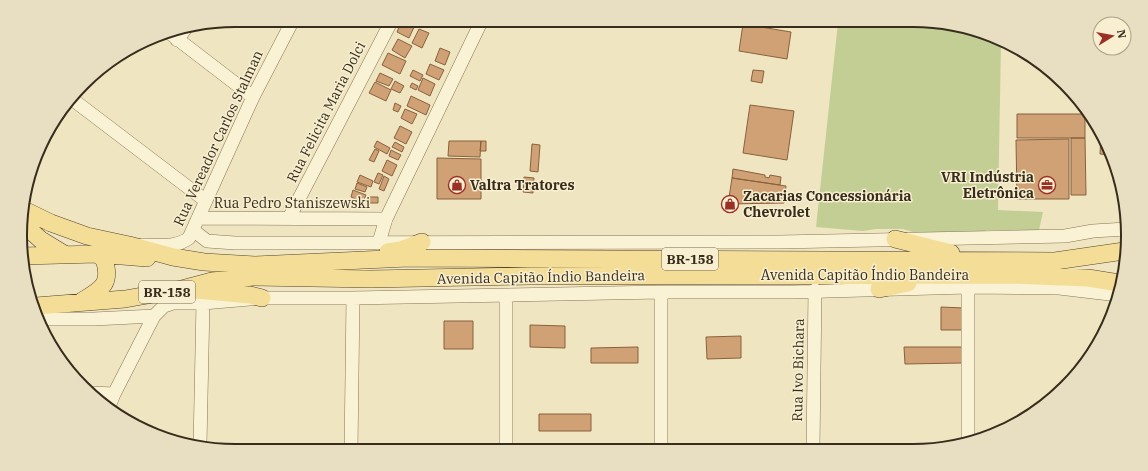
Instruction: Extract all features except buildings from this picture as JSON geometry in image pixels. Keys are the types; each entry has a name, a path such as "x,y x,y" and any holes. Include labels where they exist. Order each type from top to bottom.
{"main road":[{"path":"28,212 51,223 86,236 130,245 173,257"},
{"path":"27,227 41,240 64,254"},
{"path":"894,239 982,260"},
{"path":"335,261 401,250 422,242"},
{"name":"Avenida Capitão Índio Bandeira","path":"40,309 81,302 124,299 182,289 254,271 335,261 408,258 1055,261 1121,251"},
{"path":"28,256 97,254 161,259 173,257"},
{"path":"81,302 100,290 104,285 108,270 104,259 97,254"},
{"name":"BR-158","path":"173,257 254,271"},
{"name":"Avenida Capitão Índio Bandeira","path":"254,271 371,279 529,276 1012,275 1080,278 1115,283"},
{"path":"879,289 942,275"},
{"path":"182,289 250,295 262,298"}],"street":[{"name":"Rua Vereador Carlos Stalman","path":"130,245 176,244 189,238 253,97 289,27"},
{"name":"Rua Felicita Maria Dolci","path":"289,218 388,27"},
{"path":"379,242 386,219 479,27"},
{"path":"174,36 253,97"},
{"path":"76,102 206,201"},
{"name":"Rua Pedro Staniszewski","path":"198,218 386,219"},
{"path":"193,230 207,241 221,242 780,242 1066,236 1093,231 1121,229"},
{"path":"968,287 968,436"},
{"path":"111,402 154,316 164,306 173,303 203,303 262,298 506,296 661,292 794,292 815,290 968,287 1059,288 1112,294"},
{"name":"Rua Ivo Bichara","path":"813,444 815,290"},
{"path":"661,292 661,444"},
{"path":"506,296 506,444"},
{"path":"351,444 353,298"},
{"path":"200,441 203,303"},
{"path":"41,309 94,319 154,316"},
{"path":"100,393 114,394"}],"green space":[{"path":"838,27 926,27 966,34 1001,47 998,210 1043,212 1039,230 986,230 980,240 916,233 903,229 876,229 863,231 816,227"}],"place":[{"name":"Valtra Tratores","path":"457,185"},
{"name":"VRI Indústria Eletrônica","path":"1047,185"},
{"name":"Zacarias Concessionária Chevrolet","path":"730,204"}]}
